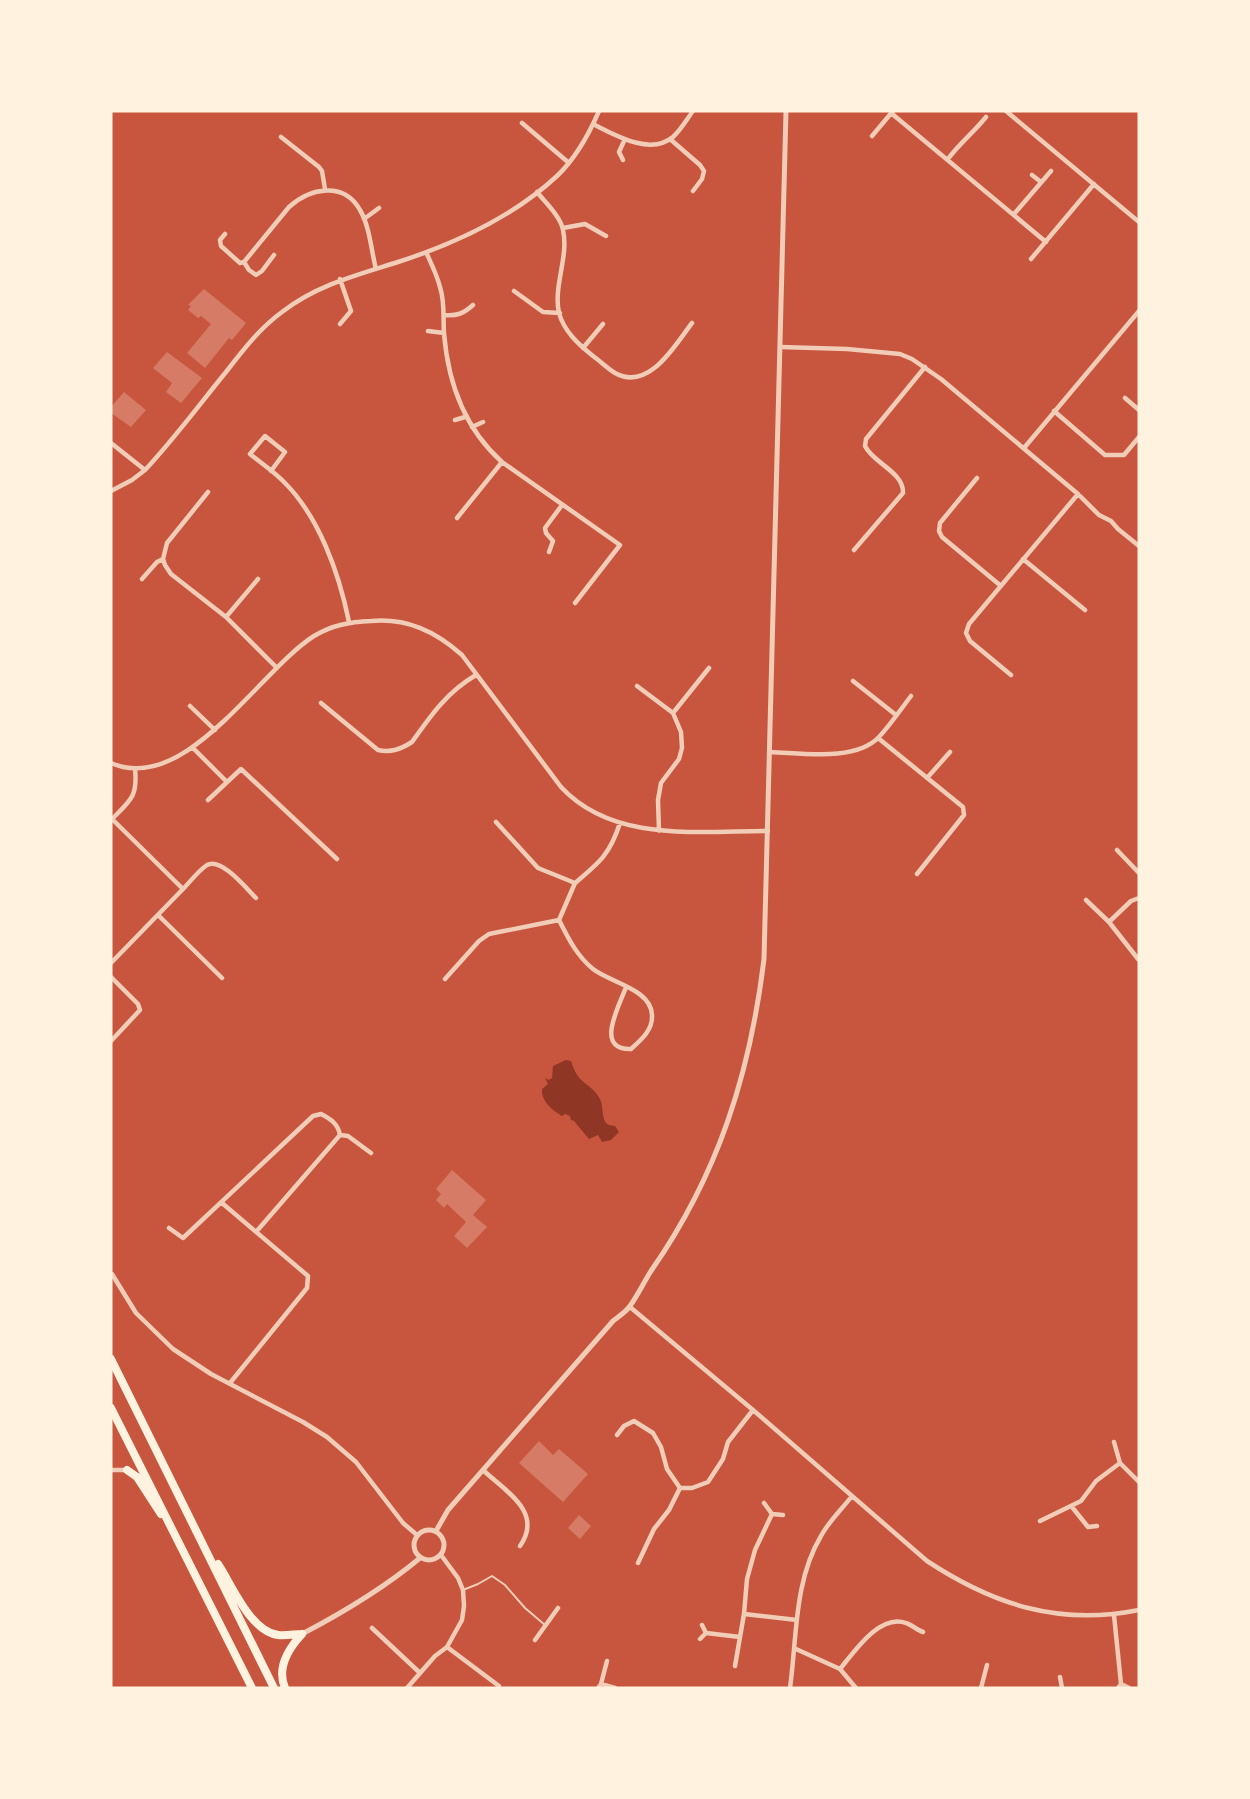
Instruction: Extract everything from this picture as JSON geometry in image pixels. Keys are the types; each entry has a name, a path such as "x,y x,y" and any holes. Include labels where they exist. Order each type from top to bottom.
{"highway":[{"path":"111,1359 274,1688"},
{"path":"111,1408 252,1688"},
{"path":"127,1470 137,1476 174,1532"},
{"path":"197,1529 252,1618 266,1630 278,1635 302,1634"},
{"path":"285,1688 283,1667 286,1655 302,1634"}],"street":[{"path":"111,491 145,470 262,328 281,312 310,293 340,279 426,252 478,229 507,212 537,192 569,163 599,111"},
{"path":"593,124 625,139 646,144 670,139 693,111"},
{"path":"436,1531 448,1510 613,1322 630,1307 639,1289 687,1215 724,1135 741,1085 764,959 786,111"},
{"path":"1006,111 1013,113 1139,222"},
{"path":"872,136 892,112 1046,242"},
{"path":"948,159 986,117"},
{"path":"522,123 569,163"},
{"path":"281,136 319,167 322,171 325,189"},
{"path":"623,160 619,152 625,139"},
{"path":"670,139 704,171 702,179 693,191"},
{"path":"1014,214 1051,171"},
{"path":"1032,175 1041,182"},
{"path":"1031,259 1094,184"},
{"path":"244,262 289,207 305,194 325,189 335,191 360,208 376,269"},
{"path":"537,192 563,228 558,303 560,314 568,331 583,348 616,374 641,375 657,368 670,357 692,323"},
{"path":"364,219 380,208"},
{"path":"563,228 585,224 606,236"},
{"path":"225,234 220,240 221,246 240,262 244,262 256,275 262,272 274,255"},
{"path":"426,252 441,288 450,378 465,417 486,446 502,462 620,545 575,603"},
{"path":"340,279 351,311 340,324"},
{"path":"514,291 543,312 560,314"},
{"path":"444,315 464,314 473,304"},
{"path":"1024,448 1139,311"},
{"path":"583,348 603,324"},
{"path":"428,331 444,333"},
{"path":"780,347 847,349 900,354 925,367 1024,448 1099,515 1111,520 1139,546"},
{"path":"854,550 903,493 903,485 899,480 868,453 865,446 866,439 925,367"},
{"path":"1125,398 1139,410"},
{"path":"1054,411 1105,456 1124,455 1139,437"},
{"path":"455,420 465,417"},
{"path":"472,427 483,422"},
{"path":"271,471 285,452 265,436 250,454 283,481 303,505 316,529 339,584 349,622"},
{"path":"111,443 145,470"},
{"path":"457,518 502,462"},
{"path":"976,478 940,523 939,531 942,537 1001,586"},
{"path":"208,492 167,543 163,559 165,565 171,574 226,617 278,668"},
{"path":"1011,675 970,640 966,633 969,624 1078,494"},
{"path":"549,552 553,541 545,528 562,505"},
{"path":"142,579 157,562 163,559"},
{"path":"1023,559 1085,610"},
{"path":"226,617 258,579"},
{"path":"111,763 121,768 135,769 165,762 193,748 314,636 331,627 349,622 398,621 424,628 445,640 462,655 556,781 573,800 596,813 620,822 659,831 768,831"},
{"path":"673,713 709,668"},
{"path":"321,703 378,750 388,752 405,747 412,742 444,699 458,686 476,675"},
{"path":"853,681 896,716"},
{"path":"637,686 673,713 681,732 682,748 679,759 661,783 658,800 659,831"},
{"path":"770,752 848,753 862,749 878,738 911,696"},
{"path":"190,706 215,730"},
{"path":"878,738 963,807 964,815 917,874"},
{"path":"193,748 227,782"},
{"path":"927,778 950,752"},
{"path":"135,769 136,784 133,797 112,819 183,889"},
{"path":"208,800 241,769 337,859"},
{"path":"496,822 538,868 575,883"},
{"path":"620,822 613,844 596,865 575,883 559,920 582,959 595,970 640,993 647,999 652,1011 652,1022 647,1032 631,1049 614,1046 611,1038 612,1027 626,987"},
{"path":"1117,850 1139,873"},
{"path":"111,963 207,865 215,863 224,867 256,898"},
{"path":"1108,922 1131,901 1139,898"},
{"path":"1086,900 1108,922 1138,959"},
{"path":"158,915 222,978"},
{"path":"445,979 479,941 489,934 559,920"},
{"path":"111,977 138,1004 140,1010 111,1041"},
{"path":"170,1228 183,1238 313,1116 321,1114 330,1118 339,1129 340,1135"},
{"path":"340,1135 348,1136 371,1153"},
{"path":"256,1232 340,1135"},
{"path":"222,1203 308,1276 307,1288 230,1383"},
{"path":"112,1275 136,1313 172,1348 211,1374 327,1437 356,1462 403,1523 417,1535"},
{"path":"630,1307 927,1561 947,1574 1011,1604 1048,1614 1114,1615 1139,1610"},
{"path":"680,1488 692,1488 708,1482 723,1458 728,1442 753,1410"},
{"path":"616,1435 624,1426 634,1421 653,1433 661,1447 667,1469 680,1488"},
{"path":"1114,1442 1120,1463 1139,1482"},
{"path":"1040,1521 1081,1501 1096,1481 1120,1463"},
{"path":"111,1470 127,1470"},
{"path":"483,1470 520,1504 527,1514 528,1528 520,1546"},
{"path":"638,1563 654,1529 669,1510 680,1488"},
{"path":"790,1688 802,1581 811,1554 822,1533 852,1496"},
{"path":"764,1503 772,1514 783,1515"},
{"path":"1072,1507 1088,1527 1097,1526"},
{"path":"735,1666 744,1614 747,1579 755,1550 772,1514"},
{"path":"426,1530 436,1531 444,1540 445,1548 441,1555 431,1560 420,1558 414,1549 417,1535 426,1530"},
{"path":"407,1688 420,1672 447,1647 462,1620 463,1590 458,1578 441,1555"},
{"path":"302,1634 376,1592 420,1558"},
{"path":"535,1640 558,1608"},
{"path":"744,1614 797,1620"},
{"path":"1114,1615 1119,1686 1129,1688"},
{"path":"840,1669 870,1634 889,1622 906,1623 923,1632"},
{"path":"702,1625 706,1633"},
{"path":"372,1628 420,1672"},
{"path":"706,1633 740,1637"},
{"path":"700,1639 706,1633"},
{"path":"447,1647 499,1686"},
{"path":"796,1649 840,1669 856,1688"},
{"path":"607,1662 599,1686 615,1688"},
{"path":"981,1688 987,1665"},
{"path":"1060,1677 1062,1688"}],"lane":[{"path":"463,1590 492,1576 505,1585 525,1608 546,1625"}],"shaded area":[{"path":"566,1060 571,1061 577,1075 593,1089 602,1104 604,1119 609,1125 615,1126 619,1132 611,1140 602,1142 598,1135 589,1139 570,1116 565,1114 562,1116 545,1101 542,1089 548,1084 545,1078 549,1080 552,1078 553,1066"}],"building":[{"path":"204,289 246,323 232,340 229,338 205,368 187,353 211,324 188,310 191,306 188,305"},
{"path":"167,352 202,378 181,403 166,392 172,383 153,368"},
{"path":"124,392 146,410 131,427 111,413 111,407"},
{"path":"452,1170 486,1200 473,1215 487,1227 467,1248 454,1236 466,1222 447,1204 444,1208 436,1200 441,1194 436,1189"},
{"path":"539,1441 553,1455 559,1449 588,1474 563,1502 519,1463"},
{"path":"579,1515 591,1526 580,1539 568,1528"}]}
